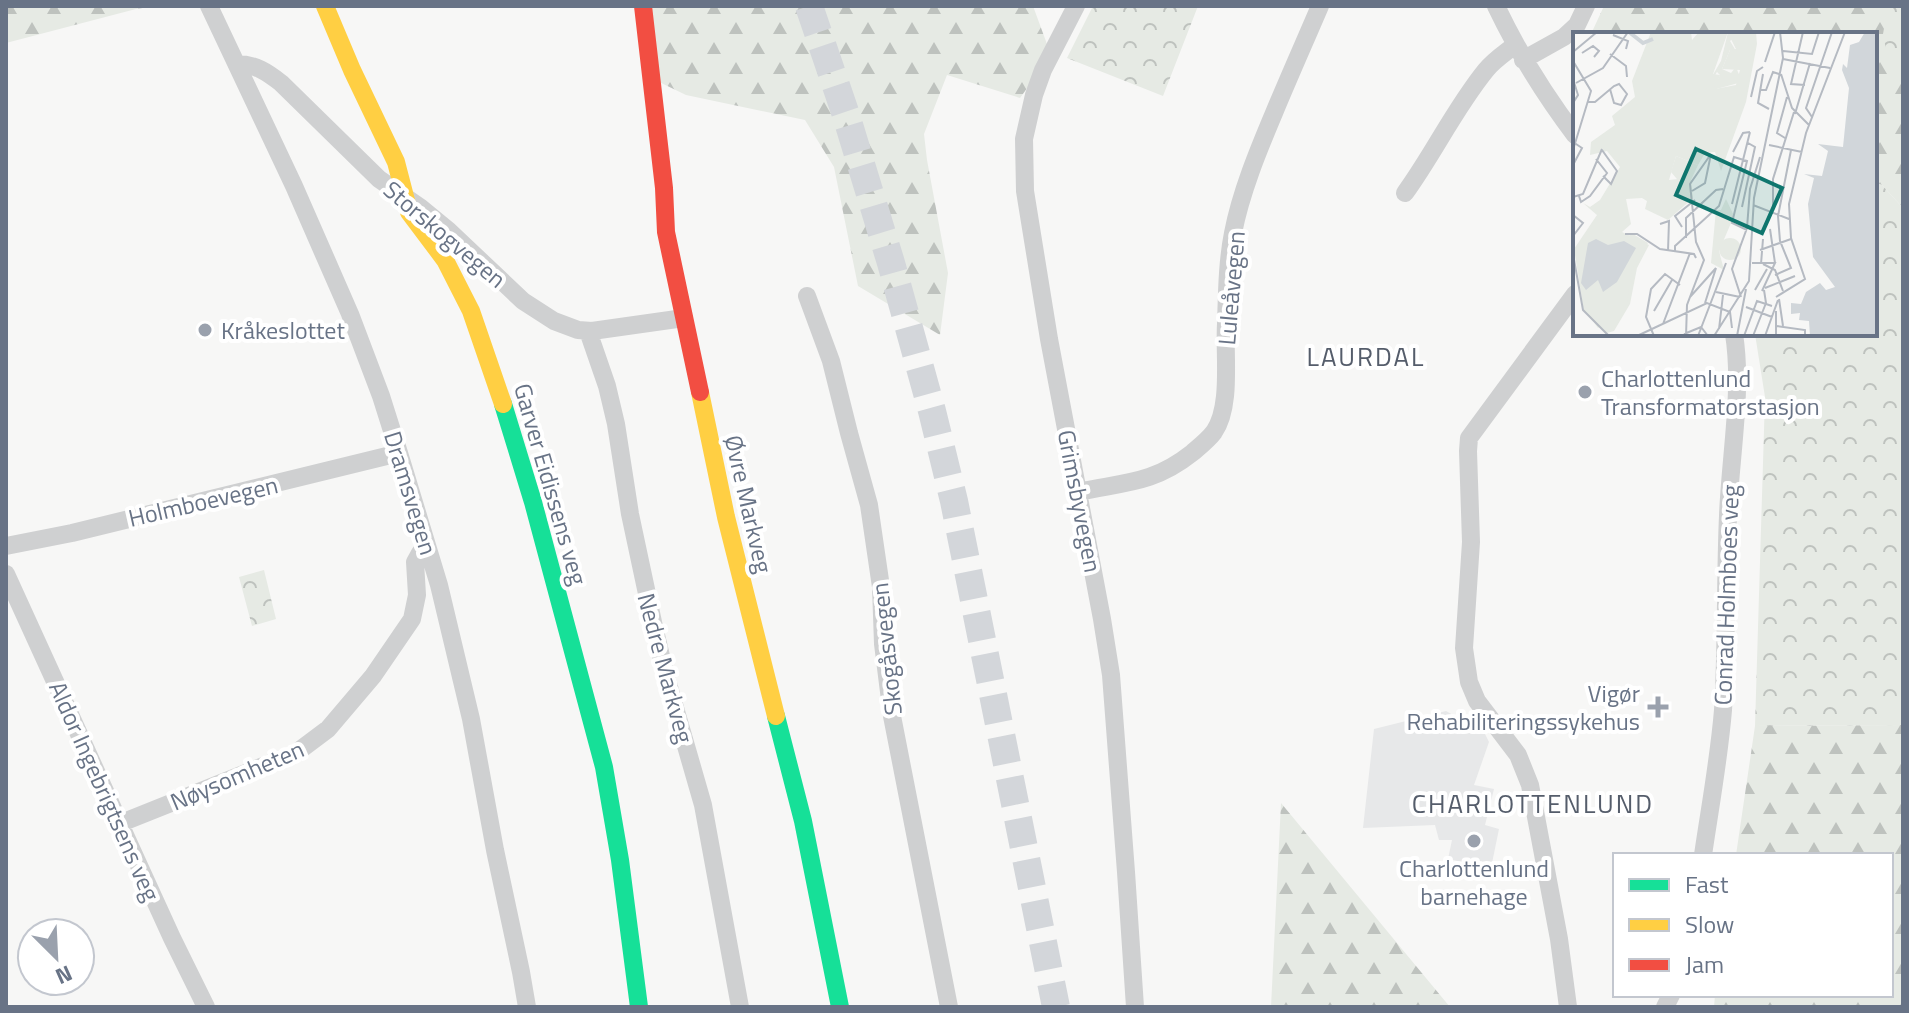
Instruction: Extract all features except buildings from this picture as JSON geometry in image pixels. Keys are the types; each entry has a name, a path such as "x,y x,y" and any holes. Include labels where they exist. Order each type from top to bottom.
{"street":[{"name":"Dramsvegen","path":"209,6 294,186 350,314 381,396 439,585 471,719 527,1007"},
{"name":"Garver Eidissens veg","path":"325,6 396,162 409,212 445,260 471,311 495,376 533,502 604,767 620,860 639,1007"},
{"name":"Øvre Markveg","path":"643,6 664,188 666,232 726,517 794,781 840,1007"},
{"name":"Grimsbyvegen","path":"1076,6 1043,70 1034,95 1024,139 1023,163 1037,272 1111,675 1135,1007"},
{"name":"Luleåvegen","path":"1078,492 1152,477 1176,465 1195,450 1219,424 1226,375 1227,298 1235,226 1258,152 1320,6"},
{"path":"1496,6 1519,52 1573,132"},
{"path":"1405,193 1496,59 1564,37 1577,25 1586,6"},
{"name":"Storskogvegen","path":"237,64 266,71 281,83 379,179 449,231 523,301 554,321 569,328 588,331 684,318"},
{"name":"Skogåsvegen","path":"807,296 831,361 869,505 881,587 883,644 892,716 949,1007"},
{"path":"1568,1007 1534,802 1518,755 1477,701 1469,682 1464,648 1471,542 1469,438 1573,297"},
{"name":"Nedre Markveg","path":"588,331 616,424 628,502 665,673 703,805 740,1007"},
{"name":"Conrad Holmboes veg","path":"1703,853 1723,711 1728,515 1736,389 1734,336"},
{"name":"Holmboevegen","path":"6,546 399,453"},
{"name":"Nøysomheten","path":"121,823 296,753 328,729 373,676 412,619 417,595 415,562 420,553 428,550"},
{"name":"Aldor Ingebrigtsens veg","path":"6,574 206,1007"}],"shaded area":[{"path":"1446,711 1460,719 1464,726 1485,734 1489,742 1474,785 1494,789 1485,825 1499,829 1491,868 1448,859 1452,840 1439,840 1435,825 1363,828 1374,729"}],"green space":[{"path":"6,6 156,6 6,43"},
{"path":"640,6 1033,6 1051,55 1020,98 947,75 924,134 948,273 940,335 858,286 834,167 805,120 686,95 655,80"},
{"path":"1093,6 1198,6 1163,96 1067,58"},
{"path":"1604,6 1903,6 1903,208 1877,184 1877,32 1592,32"},
{"path":"1888,6 1903,6 1903,65 1887,54 1883,34"},
{"path":"1877,184 1882,185 1903,208 1903,725 1755,726 1765,397 1755,336 1877,336"},
{"path":"264,570 276,619 252,626 239,577"},
{"path":"1903,725 1903,1007 1714,1007 1715,997 1893,997 1893,853 1736,853 1755,726"},
{"path":"1281,803 1450,1007 1271,1007"}],"tunnel":[{"path":"809,6 891,263 932,411 954,501 1056,1007"}],"traffic: fast":[{"path":"503,404 533,502 604,767 620,860 639,1007"},
{"path":"776,716 803,821 840,1007"}],"traffic: slow":[{"path":"325,6 396,162 409,212 445,260 471,311 503,404"},
{"path":"700,392 726,517 776,716"}],"traffic: jam":[{"path":"643,6 664,188 666,232 700,392"}],"place":[{"name":"Kråkeslottet","path":"205,330"},
{"name":"Charlottenlund Transformatorstasjon","path":"1585,392"},
{"name":"Vigør Rehabiliteringssykehus","path":"1658,707"},
{"name":"Charlottenlund barnehage","path":"1474,841"}],"district":[{"name":"LAURDAL","path":"1366,356"},
{"name":"CHARLOTTENLUND","path":"1533,803"}]}
